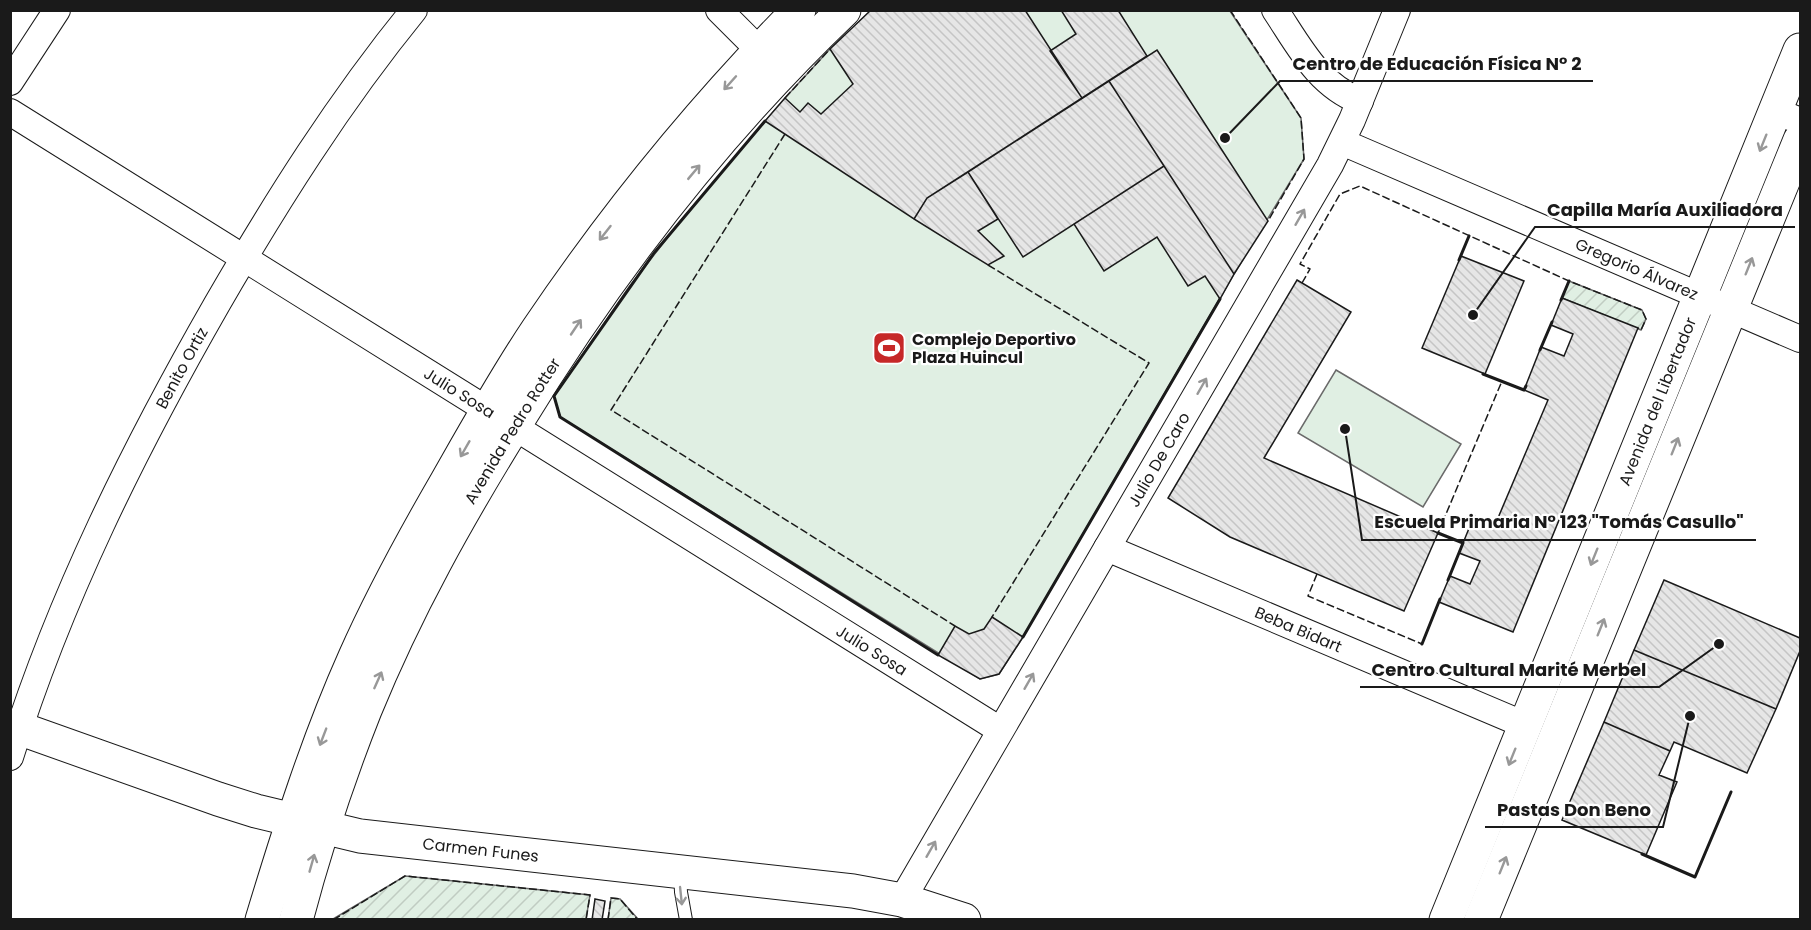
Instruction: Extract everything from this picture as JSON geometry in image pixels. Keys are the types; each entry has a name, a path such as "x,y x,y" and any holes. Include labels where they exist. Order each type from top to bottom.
{"main road":[{"name":"Avenida Pedro Rotter","path":"296,920 322,738 355,656 419,529 501,418 564,345 624,260 688,178 771,62 799,10"},
{"name":"Avenida Pedro Rotter","path":"771,62 844,10"},
{"name":"Avenida del Libertador","path":"1446,920 1700,296 1788,116 1800,50"},
{"name":"Avenida del Libertador","path":"1481,920 1800,140"},
{"name":"Carmen Funes","path":"13,737 308,824 378,839 830,888 902,900 964,920"},
{"name":"Avenida Pedro Rotter","path":"262,920 308,824"}],"street":[{"path":"10,82 57,10"},
{"name":"Benito Ortiz","path":"13,737 69,596 129,464 174,380 273,210 335,116 414,10"},
{"path":"719,10 771,62"},
{"path":"1275,10 1319,75 1336,89 1360,101"},
{"name":"Julio De Caro","path":"902,900 1319,186 1342,142 1397,10"},
{"name":"Julio Sosa","path":"10,112 1000,730"},
{"name":"Gregorio Álvarez","path":"1342,142 1800,339"},
{"name":"Beba Bidart","path":"1107,548 1525,725"}],"lane":[{"path":"680,872 686,920"}],"green space":[{"name":"Complejo Deportivo Plaza Huincul","path":"871,11 1230,11 1301,118 1304,159 1234,274 1023,637 999,674 980,679 560,417 554,396 629,287 682,219 785,98 830,49"},
{"path":"1569,281 1642,310 1646,319 1641,330 1562,298"},
{"path":"1336,370 1461,444 1423,507 1298,433"},
{"path":"405,876 590,895 586,919 333,919"},
{"path":"611,898 620,899 638,919 608,919"}],"building":[{"path":"871,10 1025,10 1082,98 927,198 914,219 765,121 785,98 800,112 808,103 821,114 853,84 830,49"},
{"path":"1061,10 1118,10 1147,56 1082,98 1050,51 1076,34"},
{"path":"1157,50 1268,221 1234,274 1109,81"},
{"path":"1109,81 1164,166 1023,257 968,172"},
{"path":"1164,166 1234,274 1220,299 1205,276 1188,286 1157,237 1104,271 1074,224"},
{"path":"968,172 998,219 978,231 1004,256 988,265 914,219 927,198"},
{"path":"1461,256 1524,281 1485,374 1422,348"},
{"path":"1297,280 1351,312 1264,458 1438,533 1404,611 1230,537 1168,498"},
{"path":"1562,298 1638,328 1513,632 1439,602 1450,576 1470,584 1480,561 1459,553 1474,516 1495,525 1548,400 1524,390 1541,347 1564,356 1573,334 1551,325"},
{"path":"1664,580 1800,638 1800,651 1776,709 1634,650"},
{"path":"992,617 1023,637 999,674 980,679 938,655 955,626 969,634 984,629"},
{"path":"1634,650 1776,709 1747,773 1674,742 1670,751 1604,722"},
{"path":"1604,722 1670,751 1659,775 1677,782 1646,855 1562,820"},
{"path":"595,899 605,901 602,920 592,920"}],"fence":[{"path":"1230,10 1301,118 1304,159 1268,221"},
{"path":"785,98 830,49"},
{"path":"785,134 611,410 955,626"},
{"path":"1302,283 1310,269 1300,264 1340,194 1360,186 1569,281 1642,310 1646,319 1641,330 1638,328"},
{"path":"988,265 1149,363 992,617"},
{"path":"1438,533 1502,381"},
{"path":"1317,574 1308,596 1422,644"},
{"path":"333,920 405,876 590,895 586,920"},
{"path":"608,920 611,898 620,899 638,920"}],"wall":[{"path":"765,121 654,253 554,396 560,417 938,655"},
{"path":"1459,260 1469,236"},
{"path":"1561,300 1569,281"},
{"path":"1023,637 1220,299"},
{"path":"1540,350 1552,322"},
{"path":"1483,374 1524,390 1526,386"},
{"path":"1438,533 1463,543 1448,580"},
{"path":"1422,644 1440,599"},
{"path":"1642,854 1695,877 1731,792"}],"place":[{"name":"Centro de Educación Física N° 2","path":"1225,138"},
{"name":"Capilla María Auxiliadora","path":"1473,315"},
{"name":"Complejo Deportivo Plaza Huincul","path":"889,348"},
{"name":"Escuela Primaria N° 123 \"Tomás Casullo\"","path":"1345,429"},
{"name":"Centro Cultural Marité Merbel","path":"1719,644"},
{"name":"Pastas Don Beno","path":"1690,716"}]}
